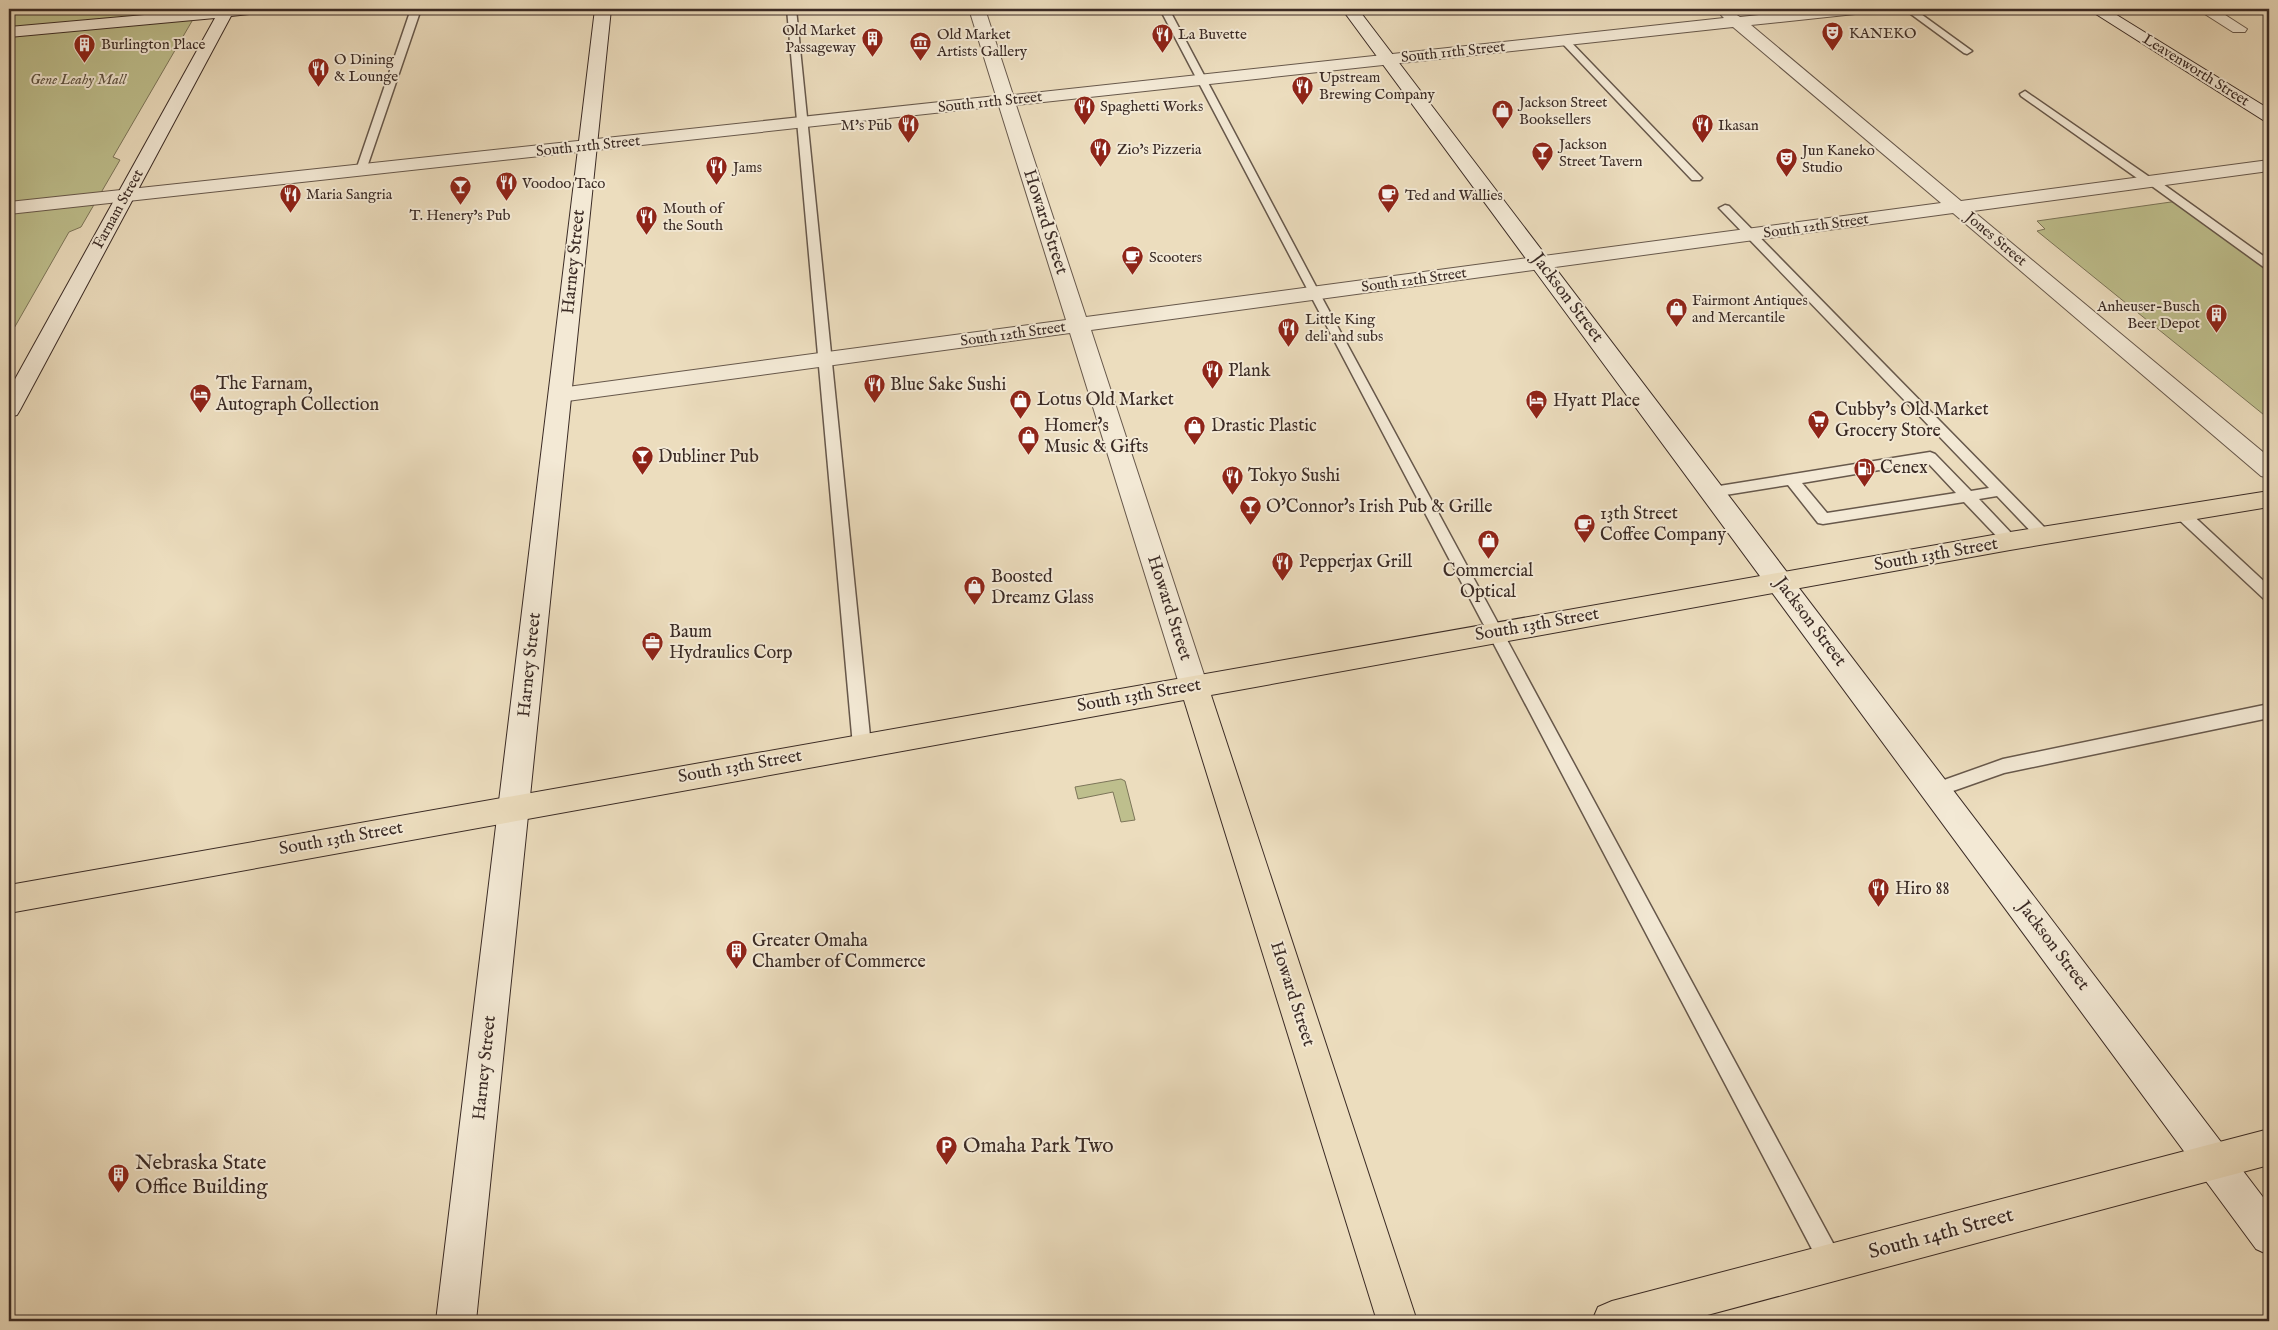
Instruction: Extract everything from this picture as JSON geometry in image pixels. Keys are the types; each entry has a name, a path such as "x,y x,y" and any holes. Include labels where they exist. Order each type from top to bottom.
{"main road":[{"name":"South 13th Street","path":"9,899 2010,541 2269,499"},
{"name":"Howard Street","path":"1194,686 1398,1321"},
{"name":"South 14th Street","path":"1612,1321 2269,1148"}],"street":[{"path":"9,32 227,10 262,9"},
{"name":"Harney Street","path":"456,1321 603,9"},
{"name":"Howard Street","path":"977,9 1194,686"},
{"name":"Jackson Street","path":"1350,9 2269,1236"},
{"name":"Jones Street","path":"1722,9 2269,470"},
{"name":"South 11th Street","path":"9,208 1855,9"},
{"name":"Leavenworth Street","path":"2096,9 2269,116"},
{"path":"2205,9 2239,29"},
{"name":"Farnam Street","path":"9,410 227,10"},
{"name":"South 12th Street","path":"560,395 2269,165"}],"lane":[{"path":"361,170 416,9"},
{"path":"791,9 823,360 862,746"},
{"path":"1164,9 1832,1264"},
{"path":"1908,9 1967,51"},
{"path":"1564,40 1696,178"},
{"path":"2025,94 2269,265"},
{"path":"1724,208 2044,535"},
{"path":"1713,492 1833,475 1930,457 2010,541"},
{"path":"1791,480 1823,519 1861,508 1898,502 2000,491"},
{"path":"2181,513 2269,595"},
{"path":"1936,790 2003,766 2269,711"}],"green space":[{"name":"Gene Leahy Mall","path":"9,9 199,9 113,157 120,160 81,227 69,232 9,337"},
{"path":"2185,200 2269,261 2269,419 2037,231 2045,229 2037,221"},
{"path":"1121,779 1125,781 1135,820 1121,822 1113,792 1078,799 1075,787"}],"place":[{"name":"KANEKO","path":"1833,52"},
{"name":"La Buvette","path":"1162,53"},
{"name":"Old Market Passageway","path":"872,58"},
{"name":"Old Market Artists Gallery","path":"921,62"},
{"name":"Burlington Place","path":"85,63"},
{"name":"O Dining & Lounge","path":"318,87"},
{"name":"Upstream Brewing Company","path":"1303,105"},
{"name":"Spaghetti Works","path":"1084,125"},
{"name":"Jackson Street Booksellers","path":"1503,130"},
{"name":"M's Pub","path":"908,144"},
{"name":"Ikasan","path":"1702,144"},
{"name":"Zio's Pizzeria","path":"1101,168"},
{"name":"Jackson Street Tavern","path":"1543,172"},
{"name":"Jun Kaneko Studio","path":"1786,178"},
{"name":"Jams","path":"717,186"},
{"name":"Voodoo Taco","path":"506,202"},
{"name":"T. Henery's Pub","path":"460,205"},
{"name":"Maria Sangria","path":"290,213"},
{"name":"Ted and Wallies","path":"1389,214"},
{"name":"Mouth of the South","path":"647,236"},
{"name":"Scooters","path":"1133,276"},
{"name":"Fairmont Antiques and Mercantile","path":"1676,328"},
{"name":"Anheuser-Busch Beer Depot","path":"2216,334"},
{"name":"Little King deli and subs","path":"1289,347"},
{"name":"Plank","path":"1212,390"},
{"name":"Blue Sake Sushi","path":"874,404"},
{"name":"The Farnam, Autograph Collection","path":"200,413"},
{"name":"Lotus Old Market","path":"1021,419"},
{"name":"Hyatt Place","path":"1537,420"},
{"name":"Cubby's Old Market Grocery Store","path":"1819,439"},
{"name":"Drastic Plastic","path":"1195,445"},
{"name":"Homer's Music & Gifts","path":"1028,455"},
{"name":"Dubliner Pub","path":"642,476"},
{"name":"Cenex","path":"1864,487"},
{"name":"Tokyo Sushi","path":"1232,495"},
{"name":"O'Connor's Irish Pub & Grille","path":"1250,526"},
{"name":"13th Street Coffee Company","path":"1584,543"},
{"name":"Commercial Optical","path":"1488,560"},
{"name":"Pepperjax Grill","path":"1283,581"},
{"name":"Boosted Dreamz Glass","path":"975,606"},
{"name":"Baum Hydraulics Corp","path":"653,661"},
{"name":"Hiro 88","path":"1879,908"},
{"name":"Greater Omaha Chamber of Commerce","path":"736,970"},
{"name":"Omaha Park Two","path":"947,1165"},
{"name":"Nebraska State Office Building","path":"119,1194"}]}
